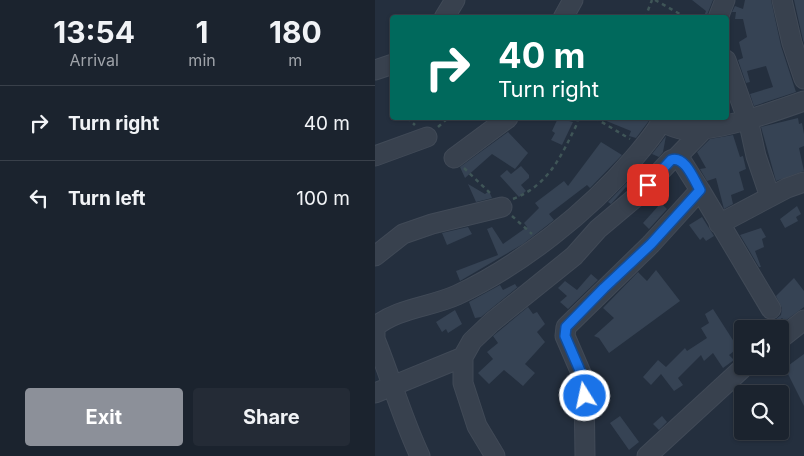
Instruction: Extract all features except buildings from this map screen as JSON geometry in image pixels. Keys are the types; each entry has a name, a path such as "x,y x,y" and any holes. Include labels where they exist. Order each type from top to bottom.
{"street":[{"path":"446,15 455,0"},
{"path":"565,15 573,0"},
{"path":"719,15 725,0"},
{"path":"782,0 792,43 804,79"},
{"path":"375,70 390,65"},
{"path":"729,69 771,197"},
{"path":"421,456 407,428 375,338 375,328 391,317 455,296 495,276 518,260 573,218 620,175 662,120 685,130 705,128 746,119 804,100"},
{"path":"460,164 506,120"},
{"path":"495,456 474,418 463,383 463,357 479,333 574,256 598,229 637,197 671,160 676,158 705,128"},
{"path":"375,156 427,137"},
{"path":"676,158 681,160 700,190 771,309"},
{"path":"719,224 804,182"},
{"path":"585,456 584,380 565,336 566,327 651,244 700,190"},
{"path":"375,256 403,234 431,224 502,207"},
{"path":"375,392 463,357"},
{"path":"647,456 735,375"}],"path":[{"path":"646,15 654,0 680,15"},
{"path":"502,207 507,202 524,195 549,175 578,120"},
{"path":"598,120 619,132"},
{"path":"460,164 490,193"},
{"path":"521,225 529,232"}],"route":[{"path":"585,396 584,380 565,336 566,327 651,244 700,190 681,160 676,158 671,160 648,185"}]}
